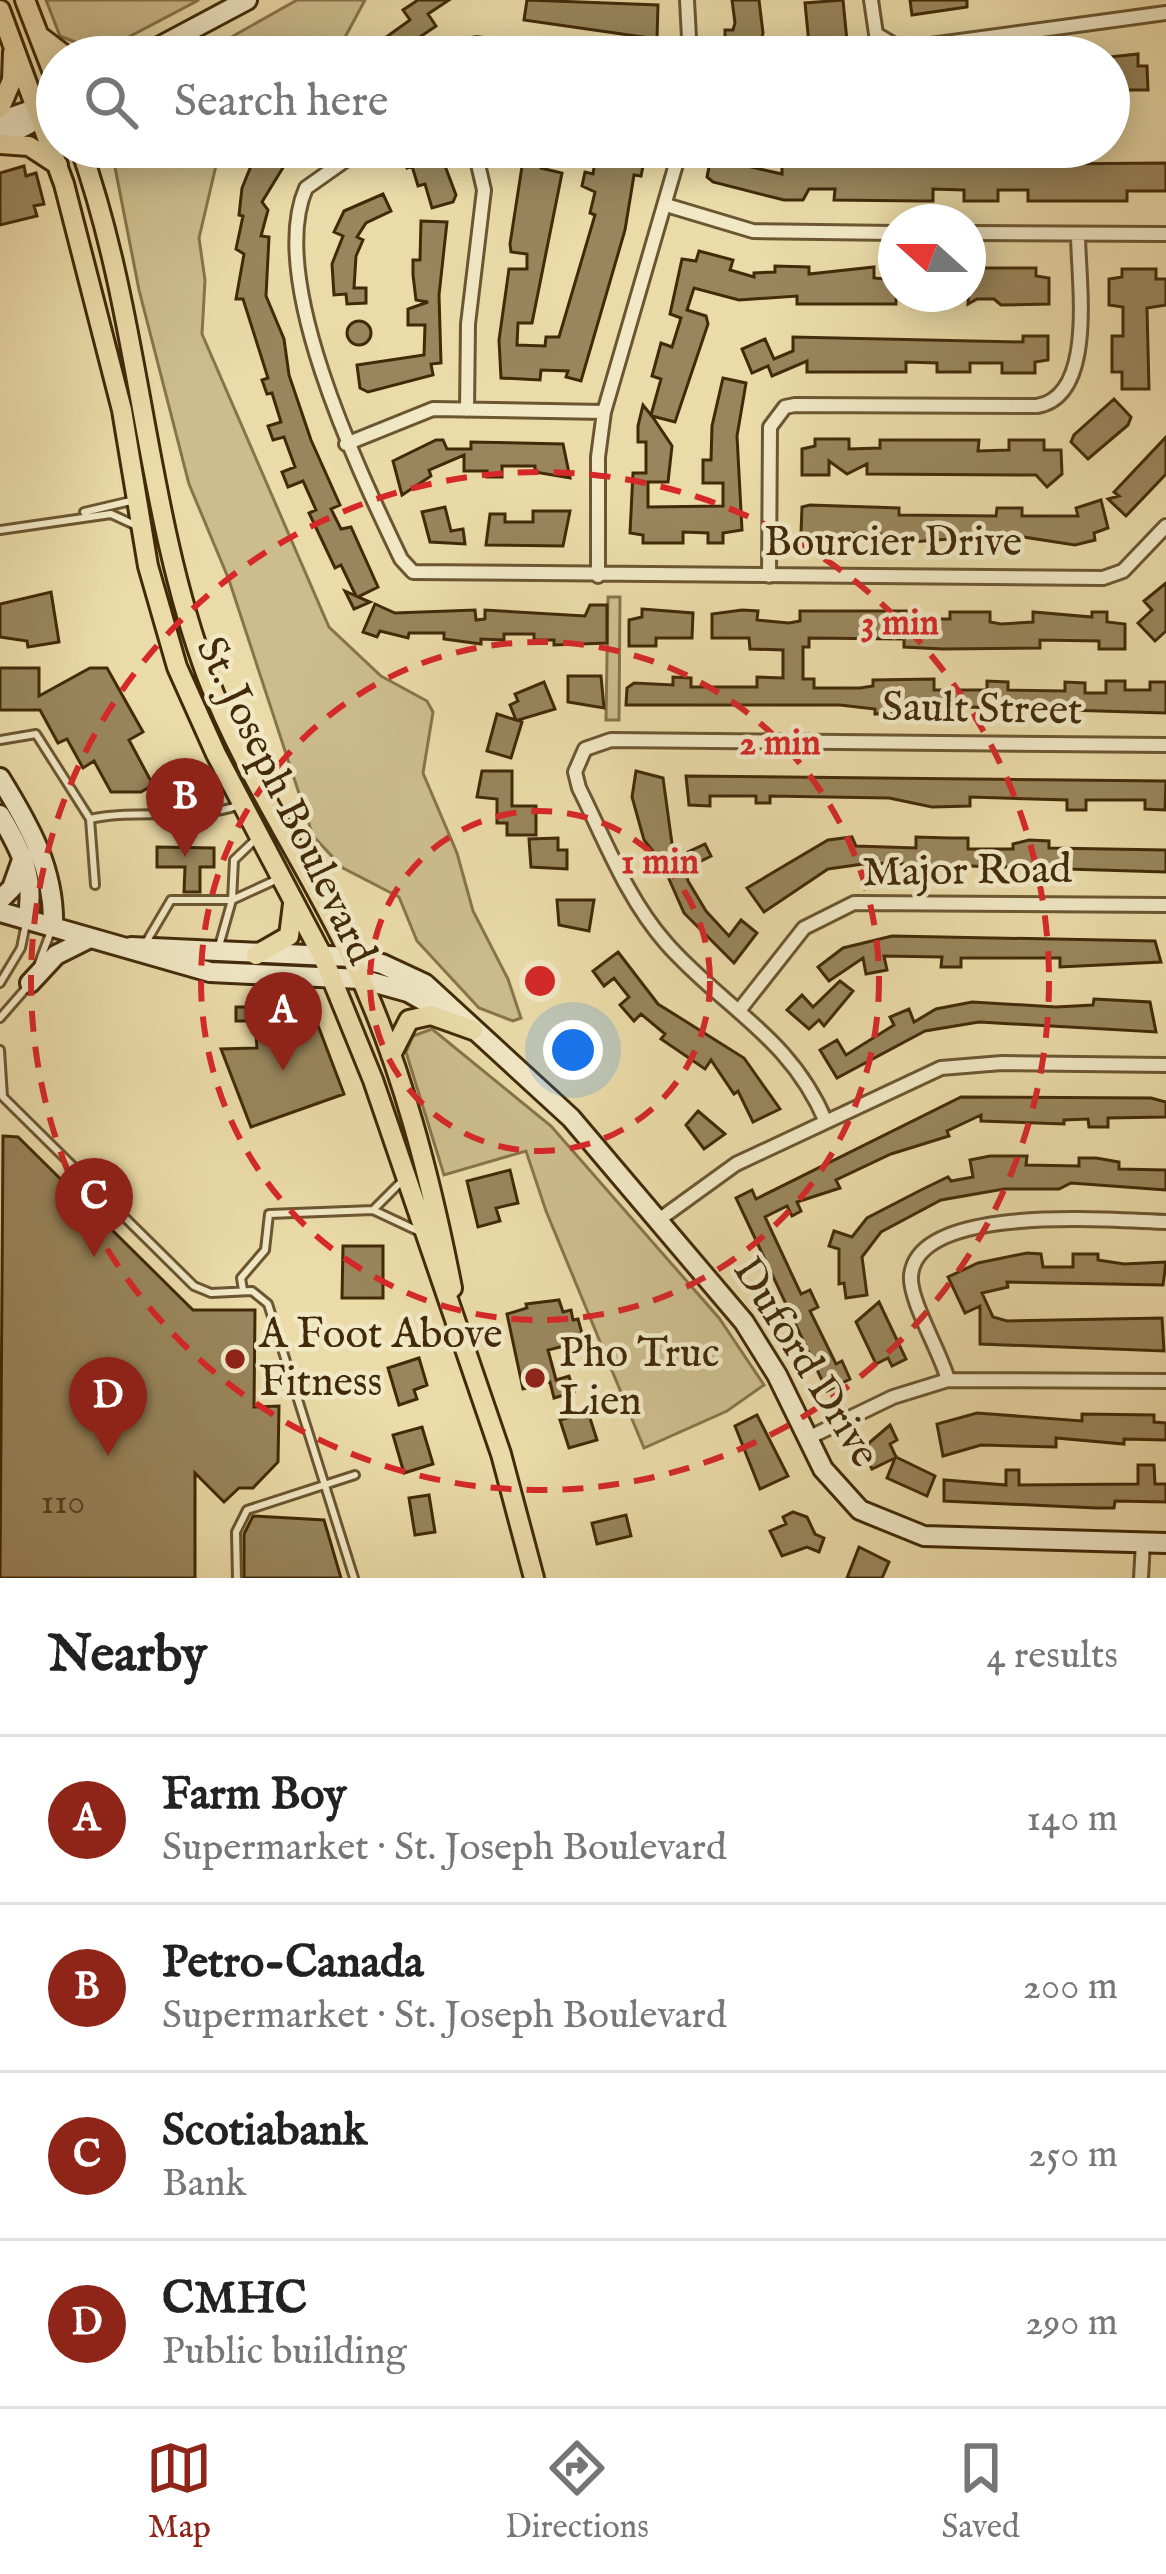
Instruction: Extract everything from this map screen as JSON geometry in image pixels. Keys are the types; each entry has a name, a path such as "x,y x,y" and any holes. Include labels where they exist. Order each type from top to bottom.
{"main road":[{"path":"26,0 39,35"},
{"name":"St. Joseph Boulevard","path":"0,10 36,82"},
{"path":"0,108 12,80 13,42"},
{"path":"0,141 36,151"},
{"name":"St. Joseph Boulevard","path":"59,168 122,410 140,527 176,667 331,977 462,1338 534,1578"},
{"name":"St. Joseph Boulevard","path":"88,168 207,676 351,957 391,1055 434,1197 462,1338"},
{"path":"136,500 162,495"},
{"path":"256,955 289,936 295,910 285,879"},
{"path":"391,1055 409,1020 430,1015 473,1030"}],"street":[{"path":"179,36 247,0"},
{"path":"687,0 689,36"},
{"path":"871,0 880,36"},
{"path":"997,36 1166,13"},
{"path":"0,121 36,109"},
{"path":"0,141 36,117"},
{"path":"334,168 306,188 297,279 346,444 427,410 604,412"},
{"path":"467,410 468,324 484,190 479,168"},
{"path":"598,576 598,457 604,412 676,168"},
{"path":"666,205 763,232 878,233"},
{"path":"986,233 1166,234"},
{"path":"769,576 775,417 795,405 1037,406 1056,399 1077,367 1078,234"},
{"name":"Bourcier Drive","path":"346,444 400,559 413,572 1114,577 1166,526"},
{"name":"Sault Street","path":"741,1008 670,949 639,908 579,788 575,772 585,749 611,740 1166,745"},
{"path":"0,778 43,856 54,900 52,927"},
{"path":"0,815 23,856 33,894 27,920"},
{"path":"0,900 12,888 23,856"},
{"name":"Major Road","path":"741,1008 804,928 854,903 1166,905"},
{"path":"0,912 138,947"},
{"path":"30,983 56,955 90,938"},
{"name":"Duford Drive","path":"138,947 170,964 210,972 361,979 408,992 473,1030"},
{"name":"Duford Drive","path":"138,947 351,957 382,964 425,984 571,1118 660,1219 744,1322 823,1469 848,1499 906,1532 1166,1543"},
{"path":"741,1008 787,1054 826,1122"},
{"path":"660,1219 736,1164 941,1068 1002,1063 1166,1065"},
{"path":"948,1380 910,1282 914,1264 925,1250 981,1224 1166,1222"},
{"path":"808,1438 893,1397 948,1380 1166,1381"},
{"path":"1141,1578 1143,1542"}],"lane":[{"path":"0,530 136,500"},
{"path":"75,516 111,514 140,527"},
{"path":"0,740 36,734 90,819 95,884"},
{"path":"90,819 127,811 195,814 242,804"},
{"path":"219,951 232,900 234,860 260,835"},
{"path":"138,947 172,900 232,900 285,879"},
{"path":"0,983 21,948 27,920"},
{"path":"0,1018 30,983 52,927"},
{"path":"0,1050 3,1097 194,1286 212,1293 243,1290 262,1297 274,1318 354,1578"},
{"path":"373,1210 405,1177"},
{"path":"243,1290 241,1278 266,1250 269,1214 373,1210 421,1232"},
{"path":"237,1578 236,1532 248,1510 355,1475"}],"shaded area":[{"path":"46,0 199,0 130,36 60,36"},
{"path":"297,0 365,0 346,36 233,36"},
{"path":"115,168 215,168 199,238 205,280 202,334 329,627 381,676 427,701 433,712 423,773 457,853 473,911 508,979 521,1018 513,1021 479,1008 417,941 399,897 343,868 313,836 229,580 189,484 139,290"},
{"path":"608,597 620,597 619,720 606,720"},
{"path":"432,1029 551,1126 719,1318 764,1385 727,1411 644,1448 526,1151 444,1175 406,1052 413,1036"}],"building":[{"path":"418,0 449,0 428,14 436,26 421,36 388,36 410,20 403,10"},
{"path":"527,0 658,5 657,36 524,20"},
{"path":"732,0 759,0 762,36 725,36 725,30 733,30"},
{"path":"843,0 847,36 808,36 805,3"},
{"path":"910,0 967,0 967,7 912,15"},
{"path":"1138,54 1138,66 1147,66 1148,90 1130,90 1130,55"},
{"path":"1130,163 1166,163 1166,191 1127,191 1127,201 1028,201 1028,190 998,190 998,201 964,201 964,190 933,189 933,201 920,201 834,200 835,189 809,189 803,200 784,200 707,177 709,168 756,168 782,174 782,168 1130,168"},
{"path":"24,166 26,176 36,173 44,204 34,206 37,216 0,225 0,173"},
{"path":"250,168 283,168 262,202 268,210 261,236 269,237 266,296 284,339 289,375 311,440 340,505 331,509 341,529 351,527 378,587 358,597 370,602 354,609 345,591 356,596 341,565 335,568 309,513 316,510 303,481 288,487 282,472 295,467 284,437 273,440 268,426 281,422 272,393 267,394 262,380 268,378 243,299 236,299 244,254 236,249 243,216 239,215"},
{"path":"413,168 446,168 456,195 453,202 432,208 425,184 418,186"},
{"path":"522,168 562,173 532,323 518,323 517,345 545,346 546,337 559,337 595,215 590,213 595,192 582,186 585,172 643,168 641,176 634,175 625,230 581,381 566,377 568,371 541,370 540,380 501,378 499,340 509,269 527,269 527,254 511,252"},
{"path":"383,194 391,211 366,223 357,237 363,240 356,256 354,288 366,288 366,303 347,304 346,294 334,295 332,264 343,236 334,232 344,211"},
{"path":"421,221 447,222 439,295 441,363 431,364 433,375 368,392 360,388 357,365 424,355 425,325 408,325 408,309 428,302 416,300 413,275 413,260 420,260"},
{"path":"699,251 733,260 730,270 754,277 754,273 775,272 775,266 809,267 809,274 874,267 878,304 797,304 797,296 739,300 694,288 687,310 706,316 708,324 675,422 652,416 672,446 668,482 648,482 648,507 723,506 723,483 703,483 703,460 711,460 712,426 723,378 746,383 737,436 742,530 723,533 723,543 708,543 708,533 683,532 683,543 643,543 643,535 630,533 633,473 646,473 646,442 638,442 638,426 643,405 651,415 661,379 652,376 661,343 672,347 681,318 670,314 682,259 696,261"},
{"path":"986,268 1036,268 1036,276 1049,278 1049,304 1001,305 986,299"},
{"path":"1122,269 1156,269 1156,279 1166,279 1166,305 1147,308 1149,389 1122,389 1122,372 1112,372 1112,336 1123,336 1123,307 1109,305 1109,279 1122,277"},
{"path":"359,321 371,333 359,345 347,333"},
{"path":"1023,336 1048,336 1048,360 1035,362 1035,373 1002,373 1002,363 970,363 970,372 937,372 937,363 906,362 906,372 807,372 807,361 772,376 768,366 752,373 742,349 765,339 774,359 793,351 793,337 1023,342"},
{"path":"1114,399 1131,417 1128,425 1088,459 1071,442 1074,435"},
{"path":"1166,437 1166,474 1126,516 1108,499 1119,496 1114,492"},
{"path":"815,439 849,439 849,449 880,448 880,440 979,440 978,451 1009,450 1009,440 1044,440 1044,450 1061,450 1062,474 1047,487 1036,475 867,474 867,464 847,474 829,461 829,475 802,475 802,449 815,446"},
{"path":"443,440 447,449 471,449 471,442 563,444 570,478 535,472 535,466 502,466 502,477 487,477 487,471 464,471 464,455 429,470 431,476 402,495 393,461"},
{"path":"1101,500 1108,528 1094,533 1095,540 1075,545 1004,534 1004,544 950,539 886,544 886,536 880,534 849,533 849,544 815,543 815,536 801,533 802,507 810,505 899,508 899,515 996,516 997,508 1022,508 1022,516 1078,516 1076,508"},
{"path":"445,507 451,531 463,529 465,544 430,542 422,512"},
{"path":"533,511 570,511 563,546 486,545 490,514 505,514 505,522 533,522"},
{"path":"1166,583 1166,631 1155,641 1138,623 1152,610 1144,601"},
{"path":"51,592 59,642 28,647 27,641 0,637 0,604"},
{"path":"375,604 395,613 475,610 476,620 485,619 485,610 585,616 590,605 607,605 607,643 554,645 554,640 534,640 534,634 504,634 504,640 481,639 481,644 444,639 444,633 409,633 408,638 380,631 377,637 363,632"},
{"path":"642,609 693,613 692,638 656,638 656,646 629,646 629,620 642,617"},
{"path":"758,611 757,620 789,623 800,621 800,611 918,611 918,619 950,619 950,612 990,612 990,622 1001,624 1033,622 1033,612 1092,617 1092,612 1107,612 1107,622 1125,624 1125,649 1099,649 1099,641 1040,640 1040,648 943,649 904,647 904,639 809,638 809,647 803,647 803,679 814,679 814,688 860,688 873,686 873,680 934,679 934,690 987,690 987,681 1008,682 1008,690 1065,691 1065,682 1085,683 1085,693 1106,693 1106,681 1125,681 1125,690 1150,690 1150,682 1166,682 1166,713 934,706 934,710 893,708 891,714 875,714 875,709 840,705 626,705 627,688 634,683 673,685 673,677 691,678 691,687 757,687 757,677 783,678 783,650 750,649 749,638 712,638 712,614"},
{"path":"0,668 39,668 39,696 90,668 107,668 143,732 129,740 153,785 141,792 111,792 94,761 83,768 67,739 58,743 40,710 0,710"},
{"path":"568,676 601,676 604,708 568,702"},
{"path":"544,682 555,709 518,720 522,722 511,758 487,751 497,714 516,720 510,705 518,701 515,694"},
{"path":"482,771 512,771 512,806 536,806 536,835 507,835 507,823 497,823 497,799 477,797"},
{"path":"636,771 663,778 673,851 679,849 688,881 706,911 729,936 741,920 757,933 734,963 684,913 661,861 644,840 632,797"},
{"path":"686,776 1166,781 1165,810 1145,809 1145,800 1086,800 1086,810 1067,810 1067,800 970,797 970,806 932,807 889,798 770,796 770,803 756,803 756,796 710,796 710,806 689,805"},
{"path":"852,837 856,846 916,848 916,837 968,838 968,849 1013,849 1013,844 1029,840 1049,841 1049,848 1166,850 1166,872 870,863 828,869 764,912 747,888 828,840"},
{"path":"558,838 558,850 567,850 567,869 531,867 529,839"},
{"path":"705,844 711,856 687,868 688,852"},
{"path":"157,847 214,848 214,867 200,867 200,892 184,892 185,867 157,867"},
{"path":"557,900 594,900 589,931 559,925"},
{"path":"892,936 1155,941 1161,962 1060,967 1060,958 961,958 961,967 941,967 942,957 884,956 887,970 866,974 863,958 829,981 818,967 843,948"},
{"path":"618,952 658,1004 744,1058 780,1109 753,1122 738,1091 734,1094 711,1060 705,1069 661,1039 665,1034 641,1014 634,1021 620,1005 629,997 614,978 604,986 593,971"},
{"path":"840,981 853,991 824,1026 819,1020 809,1029 787,1010 802,995 813,1007"},
{"path":"1094,999 1150,1002 1156,1032 979,1022 925,1031 837,1078 820,1050 837,1040 846,1055 894,1025 890,1017 909,1009 914,1022 936,1009 972,1002 1056,1007 1093,1005"},
{"path":"236,1007 311,1007 344,1094 251,1127 221,1049 257,1048 255,1021 236,1021"},
{"path":"961,1097 1151,1098 1166,1102 1166,1117 1108,1118 1108,1127 1089,1127 1088,1119 1064,1120 1064,1124 981,1121 981,1115 947,1131 949,1136 891,1154 836,1180 840,1188 797,1202 801,1211 792,1216 787,1206 765,1217 801,1294 810,1290 818,1307 810,1311 836,1364 842,1361 850,1379 827,1391 736,1198 752,1190 756,1199"},
{"path":"698,1111 725,1134 704,1149 686,1125"},
{"path":"3,1136 18,1137 193,1310 255,1310 254,1407 279,1406 278,1462 253,1488 239,1488 224,1502 195,1473 195,1578 0,1578"},
{"path":"1027,1156 1026,1165 1079,1166 1079,1158 1096,1158 1119,1162 1119,1169 1166,1170 1166,1190 1071,1183 1059,1189 1004,1189 941,1200 881,1232 862,1257 867,1295 846,1298 844,1283 839,1284 839,1249 829,1246 834,1231 852,1237 867,1218 921,1190 948,1177 951,1181 973,1177 970,1160"},
{"path":"510,1170 518,1203 496,1208 500,1221 478,1227 467,1181"},
{"path":"343,1246 383,1246 383,1298 342,1298"},
{"path":"1041,1254 1043,1267 1073,1267 1073,1254 1098,1254 1098,1260 1124,1264 1166,1262 1163,1285 1007,1282 1008,1287 982,1293 993,1317 1007,1321 1162,1318 1164,1351 980,1344 980,1306 965,1313 948,1277 978,1263"},
{"path":"559,1300 563,1312 571,1310 573,1320 578,1319 584,1341 548,1350 556,1380 569,1376 574,1392 554,1398 550,1382 523,1389 507,1314 527,1308 526,1304"},
{"path":"879,1302 906,1359 892,1366 888,1358 876,1364 856,1322"},
{"path":"419,1358 427,1385 414,1390 417,1399 399,1405 388,1368"},
{"path":"588,1412 597,1440 569,1448 560,1420"},
{"path":"977,1413 1082,1421 1082,1414 1154,1415 1154,1422 1166,1423 1166,1440 1124,1439 1124,1444 1056,1438 1056,1447 981,1445 943,1456 937,1424"},
{"path":"757,1415 788,1476 760,1489 735,1426"},
{"path":"890,1425 897,1440 890,1444 896,1457 935,1476 927,1496 887,1478 895,1458 872,1469 862,1449"},
{"path":"422,1427 433,1464 404,1473 393,1435"},
{"path":"1138,1465 1154,1465 1155,1484 1166,1484 1166,1502 1115,1501 1114,1508 1096,1508 944,1501 944,1480 1006,1485 1006,1470 1019,1470 1019,1485 1138,1484"},
{"path":"429,1495 435,1532 415,1535 409,1498"},
{"path":"793,1512 807,1517 815,1534 824,1538 819,1552 807,1547 782,1556 770,1531 786,1524 783,1517"},
{"path":"626,1515 631,1536 597,1544 592,1523"},
{"path":"253,1516 324,1520 341,1578 244,1578 244,1534"},
{"path":"859,1547 889,1562 882,1578 847,1578"}],"place":[{"name":"Petro-Canada","path":"185,857"},
{"name":"Farm Boy","path":"283,1071"},
{"name":"Scotiabank","path":"94,1257"},
{"name":"A Foot Above Fitness","path":"235,1359"},
{"name":"Pho Truc Lien","path":"535,1378"},
{"name":"CMHC","path":"108,1456"}]}
